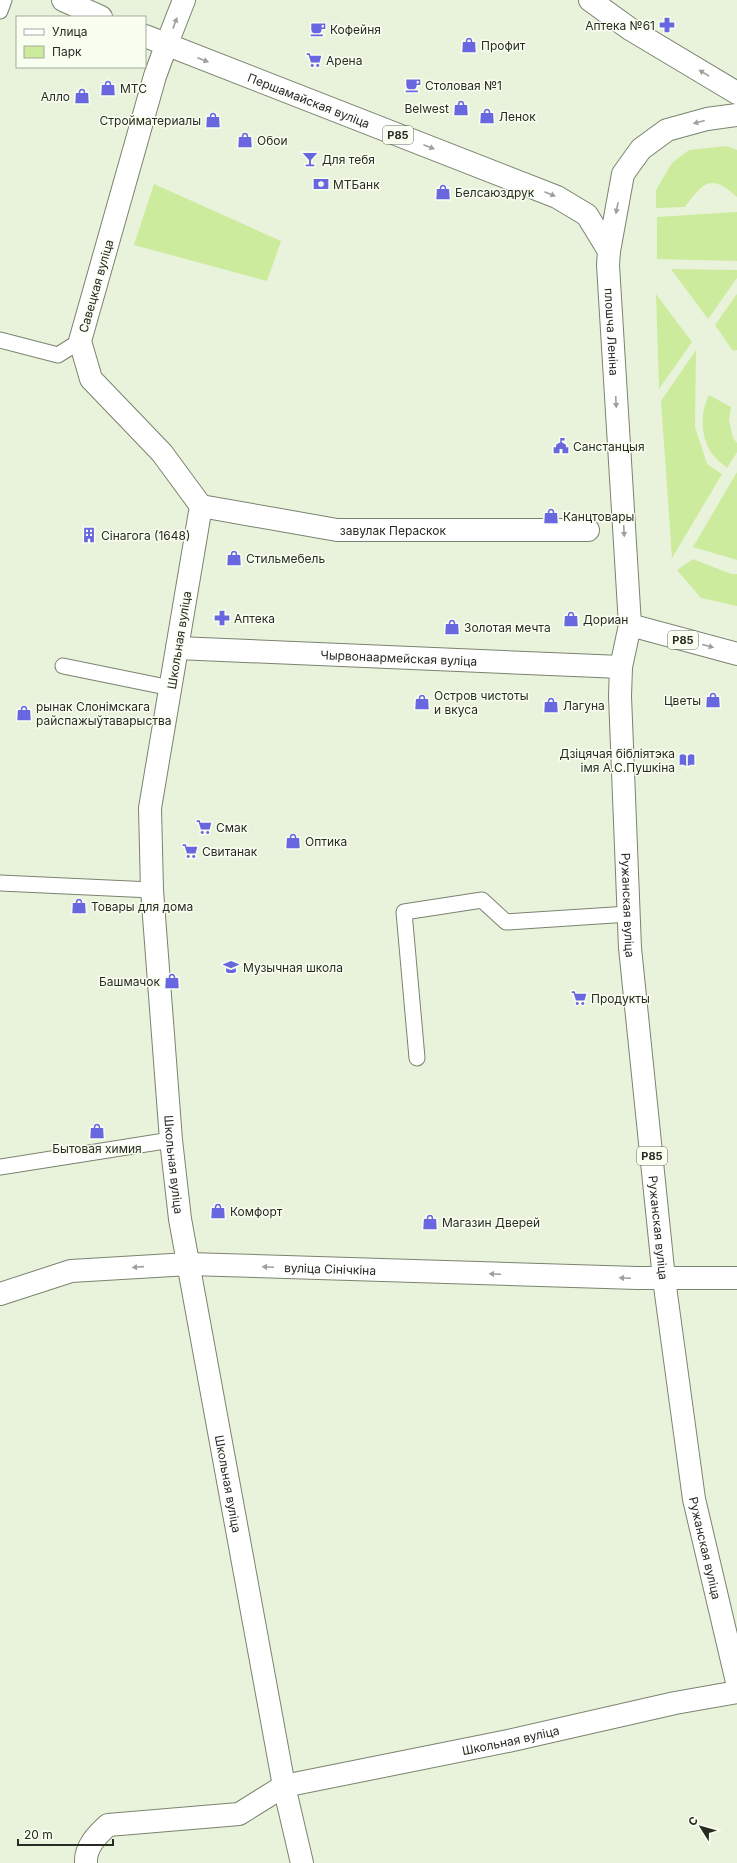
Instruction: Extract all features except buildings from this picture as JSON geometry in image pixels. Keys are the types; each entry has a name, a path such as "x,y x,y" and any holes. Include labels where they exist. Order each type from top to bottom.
{"street":[{"path":"63,0 99,16"},
{"name":"Савецкая вуліца","path":"184,0 155,76 80,341 91,379 162,453 201,506"},
{"path":"590,0 630,29 737,93"},
{"name":"Першамайская вуліца","path":"146,36 166,46 557,197 587,215 609,251"},
{"name":"плошча Леніна","path":"630,625 608,265 609,251 623,174 641,149 667,130 707,119 737,115"},
{"name":"завулак Пераскок","path":"201,506 337,530 588,530"},
{"name":"Школьная вуліца","path":"201,506 150,808 152,890 170,1140 180,1219 284,1786 302,1863"},
{"name":"Р85","path":"630,625 737,654"},
{"name":"Ружанская вуліца","path":"630,625 621,667 620,696 630,948 664,1279 694,1499 737,1682"},
{"name":"Чырвонаармейская вуліца","path":"177,648 621,667"},
{"name":"вуліца Сінічкіна","path":"0,1294 71,1271 189,1264 664,1279 737,1278"},
{"name":"Школьная вуліца","path":"86,1863 85,1856 95,1836 108,1825 239,1814 284,1786 508,1742 675,1703 737,1692"}],"lane":[{"path":"0,11 4,0"},
{"path":"0,340 58,355 80,341"},
{"path":"64,666 171,688"},
{"path":"0,883 152,890"},
{"path":"417,1058 404,912 482,900 506,922 629,914"},
{"path":"0,1167 170,1140"}],"green space":[{"path":"726,146 737,150 737,197 720,185 714,183 703,187 685,207 656,208 656,190 672,163 689,150"},
{"path":"154,184 281,241 267,281 134,245"},
{"path":"737,212 737,261 657,259 657,217"},
{"path":"671,269 737,270 737,278 708,319"},
{"path":"656,294 692,342 659,389"},
{"path":"737,294 737,350 733,351 715,325"},
{"path":"696,350 695,427 707,464 722,474 672,558 661,401"},
{"path":"709,395 731,407 729,421 733,438 737,443 737,452 727,468 713,455 704,433 704,409"},
{"path":"737,472 737,560 693,547"},
{"path":"693,559 731,574 737,574 737,606 701,598 677,570"}],"place":[{"name":"Аптека №61","path":"667,25"},
{"name":"Кофейня","path":"318,29"},
{"name":"Профит","path":"469,45"},
{"name":"Арена","path":"314,60"},
{"name":"Столовая №1","path":"413,85"},
{"name":"МТС","path":"108,88"},
{"name":"Алло","path":"82,96"},
{"name":"Belwest","path":"461,108"},
{"name":"Ленок","path":"487,116"},
{"name":"Стройматериалы","path":"213,120"},
{"name":"Обои","path":"245,140"},
{"name":"Для тебя","path":"310,159"},
{"name":"МТБанк","path":"321,184"},
{"name":"Белсаюздрук","path":"443,192"},
{"name":"Санстанцыя","path":"561,446"},
{"name":"Канцтовары","path":"551,516"},
{"name":"Сінагога (1648)","path":"89,535"},
{"name":"Стильмебель","path":"234,558"},
{"name":"Аптека","path":"222,618"},
{"name":"Дориан","path":"571,619"},
{"name":"Золотая мечта","path":"452,627"},
{"name":"Цветы","path":"713,700"},
{"name":"Остров чистоты и вкуса","path":"422,702"},
{"name":"Лагуна","path":"551,705"},
{"name":"рынак Слонімскага райспажыўтаварыства","path":"24,713"},
{"name":"Дзіцячая бібліятэка імя А.С.Пушкіна","path":"687,760"},
{"name":"Смак","path":"204,827"},
{"name":"Оптика","path":"293,841"},
{"name":"Свитанак","path":"190,851"},
{"name":"Товары для дома","path":"79,906"},
{"name":"Музычная школа","path":"231,967"},
{"name":"Башмачок","path":"172,981"},
{"name":"Продукты","path":"579,998"},
{"name":"Бытовая химия","path":"97,1131"},
{"name":"Комфорт","path":"218,1211"},
{"name":"Магазин Дверей","path":"430,1222"}]}
